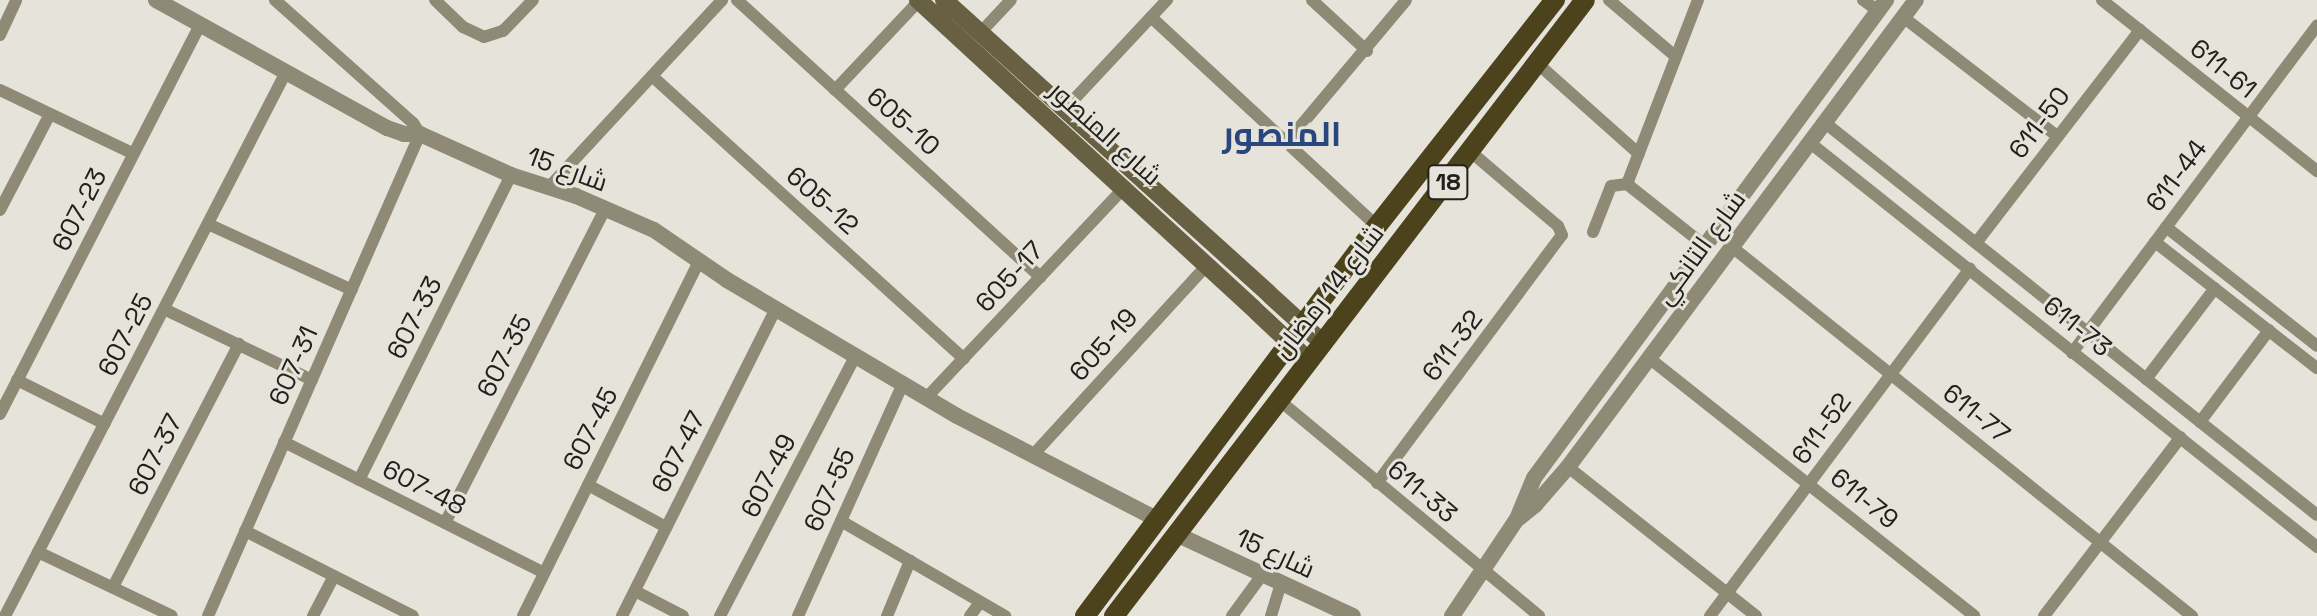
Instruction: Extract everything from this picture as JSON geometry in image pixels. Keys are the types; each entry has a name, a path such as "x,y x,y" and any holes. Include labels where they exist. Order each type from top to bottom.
{"main road":[{"name":"شارع المنصور","path":"918,0 1125,187 1309,361"},
{"name":"شارع المنصور","path":"944,0 1323,343"},
{"name":"شارع 14 رمضان","path":"1085,616 1156,517 1377,226 1555,0"},
{"name":"شارع 14 رمضان","path":"1114,616 1585,0"}],"street":[{"path":"0,35 16,0"},
{"name":"شارع 15","path":"156,0 387,128 404,134 420,134 511,175 549,187 654,230 699,262 927,397 1156,517"},
{"path":"275,0 413,123 420,134"},
{"path":"435,0 463,27 484,37 503,31 533,0"},
{"path":"549,187 722,0"},
{"name":"605-10","path":"737,0 1040,277"},
{"path":"835,90 918,0"},
{"path":"980,33 1011,0"},
{"path":"1064,110 1167,0"},
{"path":"1312,0 1367,51"},
{"path":"1287,142 1367,51 1406,0"},
{"path":"1609,0 1675,56"},
{"path":"1627,184 1698,0"},
{"path":"1863,0 1882,6"},
{"name":"شارع التانكي","path":"1517,519 1535,505 1568,467 1916,0"},
{"name":"611-61","path":"2102,0 2317,171"},
{"name":"شارع التانكي","path":"1452,616 1517,519 1534,478 1882,6"},
{"path":"1151,17 1377,226"},
{"path":"1903,17 2057,136"},
{"name":"607-23","path":"0,414 199,26"},
{"name":"611-44","path":"2072,353 2317,26"},
{"name":"611-50","path":"1976,243 2140,30"},
{"path":"1538,64 1639,154"},
{"name":"607-25","path":"5,616 285,74"},
{"name":"605-12","path":"652,76 964,359"},
{"path":"0,90 134,154"},
{"path":"0,210 4,193 50,114"},
{"name":"611-73","path":"1824,122 2317,515"},
{"name":"607-31","path":"208,616 420,134"},
{"name":"611-73","path":"1809,142 2317,547"},
{"name":"611-32","path":"1377,483 1562,235 1558,226 1471,152"},
{"name":"607-33","path":"359,480 511,175"},
{"path":"1593,232 1609,189 1617,183 1627,184 1704,245"},
{"name":"605-17","path":"927,397 1125,187"},
{"name":"607-35","path":"445,523 605,209"},
{"path":"208,224 352,290"},
{"path":"2166,227 2317,346"},
{"path":"2155,242 2317,368"},
{"name":"611-77","path":"1732,247 2192,616"},
{"name":"607-45","path":"523,616 699,262"},
{"name":"605-19","path":"1034,454 1208,264"},
{"name":"611-52","path":"1710,616 1970,269"},
{"path":"2146,379 2215,288"},
{"path":"164,309 312,380"},
{"name":"607-47","path":"622,616 776,309"},
{"path":"2200,422 2269,330"},
{"name":"607-37","path":"113,587 239,344"},
{"name":"607-49","path":"720,616 856,355"},
{"name":"611-79","path":"1649,358 1974,616"},
{"path":"1608,377 1626,389"},
{"path":"17,380 105,424"},
{"name":"607-55","path":"798,616 903,383"},
{"name":"611-33","path":"1279,400 1539,616"},
{"path":"2044,616 2181,437"},
{"name":"607-48","path":"284,442 544,573"},
{"path":"1568,467 1756,616"},
{"path":"588,485 666,527"},
{"path":"841,521 1005,616"},
{"path":"245,531 412,616"},
{"name":"شارع 15","path":"1176,534 1353,616"},
{"path":"38,552 172,616"},
{"path":"887,616 910,561"},
{"path":"1232,616 1262,575"},
{"path":"313,616 334,576"},
{"path":"1271,616 1281,583"},
{"path":"635,591 683,616"},
{"path":"970,616 980,602"}],"district":[{"name":"المنصور","path":"1282,135"}]}
